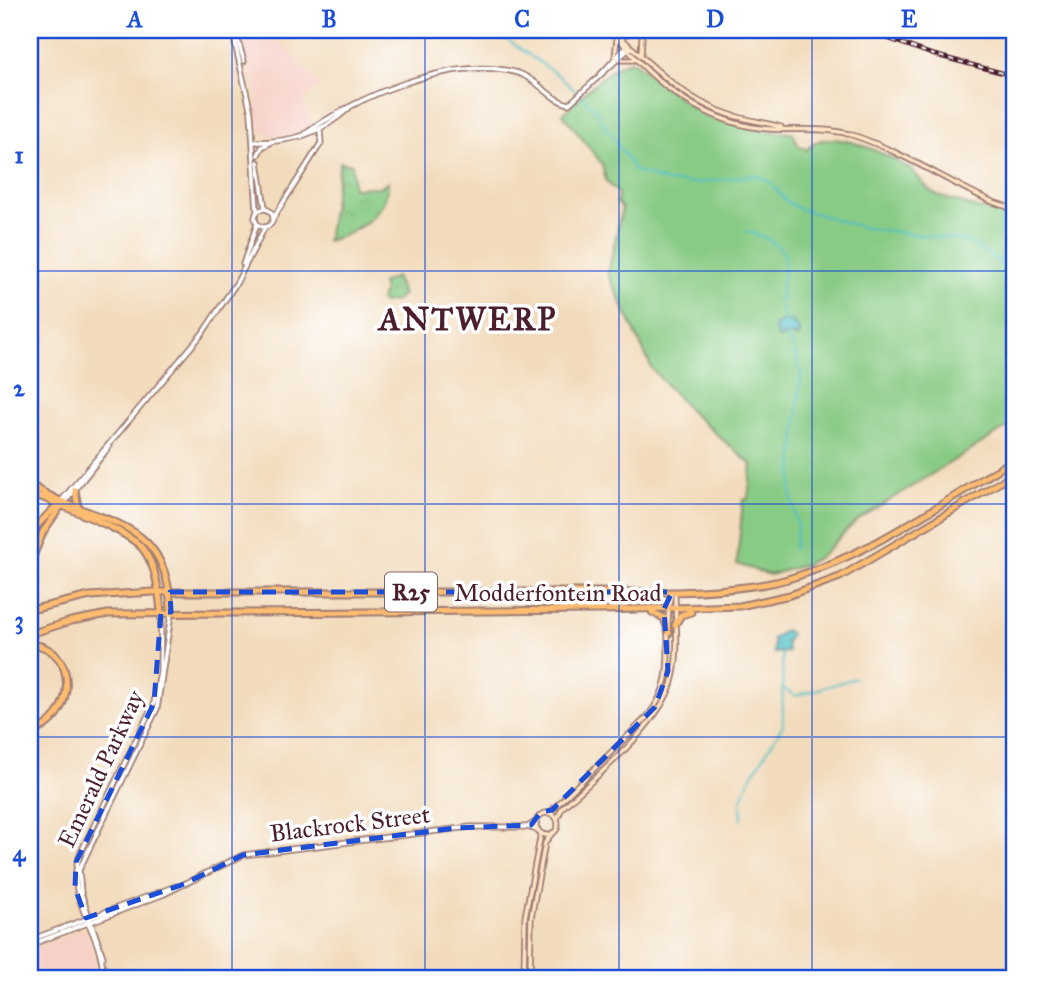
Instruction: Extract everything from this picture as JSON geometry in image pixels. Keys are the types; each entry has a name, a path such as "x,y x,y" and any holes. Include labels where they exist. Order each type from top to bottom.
{"main road":[{"path":"616,33 642,34 640,60"},
{"path":"616,33 640,60 680,96 700,108 756,128 828,130 863,139 974,194 1014,209"},
{"path":"616,33 617,59 640,60"},
{"name":"Modderfontein Road","path":"30,610 90,596 160,592 673,592 754,586 830,564 866,547 1014,460"},
{"name":"Modderfontein Road","path":"30,634 90,616 161,612 715,608 790,595 840,577 1013,475"},
{"path":"30,484 89,520 129,537 150,561 160,592 161,612"},
{"path":"75,490 74,500 79,508"},
{"path":"30,492 79,508 146,538 158,553 170,592 171,612"},
{"path":"45,499 47,516"},
{"path":"30,533 61,504"},
{"path":"30,565 43,532 61,504"},
{"path":"524,978 525,917 539,831 537,821 541,815 549,813 655,707 668,677 673,592"},
{"path":"675,625 684,613 715,608"},
{"path":"556,819 562,808 659,713 673,678 675,625 672,609"},
{"path":"603,610 660,614 666,620 669,633"},
{"path":"30,644 52,650 65,670 64,701 48,723 30,732"},
{"path":"530,978 531,918 545,843 558,826 556,819 549,813"},
{"path":"539,831 552,834"}],"street":[{"path":"227,296 250,249 257,224 259,190 256,142 233,30"},
{"path":"301,137 374,93 409,82 483,69 508,70 528,76 569,104 628,48"},
{"path":"258,155 265,145 320,130 344,110"},
{"path":"61,504 194,345 227,296 258,237 265,227 271,225 321,143 320,130"},
{"path":"256,142 275,142"},
{"path":"256,142 259,190 265,208 271,211 274,217"},
{"path":"271,211 281,206"},
{"path":"257,212 265,208"},
{"path":"257,224 265,227"},
{"path":"61,504 112,443"},
{"name":"Emerald Parkway","path":"88,919 75,888 76,862 154,703 160,673 161,612"},
{"name":"Emerald Parkway","path":"104,978 102,960 79,886 81,862 157,709 164,677 171,612"},
{"path":"527,827 537,821"},
{"name":"Blackrock Street","path":"30,940 184,884 223,863 250,854 456,828 527,827 539,831"},
{"name":"Blackrock Street","path":"30,945 88,919"}],"highlighted area":[{"path":"170,592 672,592 664,609 668,671 655,707 552,810 541,812 531,825 456,828 243,855 184,884 86,918 75,888 76,862 154,703 161,612 171,612"}],"shaded area":[{"path":"237,30 270,30 321,87 304,99 304,107 313,127 285,136 267,137 260,130 255,83"},
{"path":"84,928 96,958 96,978 30,978 30,950"}],"green space":[{"path":"632,61 696,109 723,121 764,131 793,133 798,145 807,150 816,142 828,139 842,140 872,149 910,169 937,195 1014,219 1014,423 856,521 822,555 807,564 770,575 737,564 743,500 748,499 752,465 692,413 652,369 608,274 622,208 617,203 618,193 606,181 602,164 563,114 615,68"},
{"path":"340,162 352,164 353,188 379,187 388,182 387,193 376,213 368,221 359,228 327,241"},
{"path":"395,277 403,294 395,301 383,303 380,300 384,292 382,283"}],"water":[{"path":"782,321 793,322 799,330 798,338 789,335 778,338 774,326"},
{"path":"785,630 791,635 786,642 788,652 774,653 773,639"}],"waterway":[{"path":"493,30 558,75 593,107 635,171 667,182 699,183 755,175 770,182 787,202 800,209 865,228 968,241 1014,272"},
{"path":"746,231 767,239 779,247 785,257 781,291 785,322"},
{"path":"789,335 787,339 793,346 801,374 791,494 797,525 794,550"},
{"path":"742,820 741,802 748,782 783,725 782,654"},
{"path":"784,689 796,696 855,678"}],"railway":[{"path":"864,30 931,54 1014,76"}],"district":[{"name":"ANTWERP","path":"468,319"}]}
